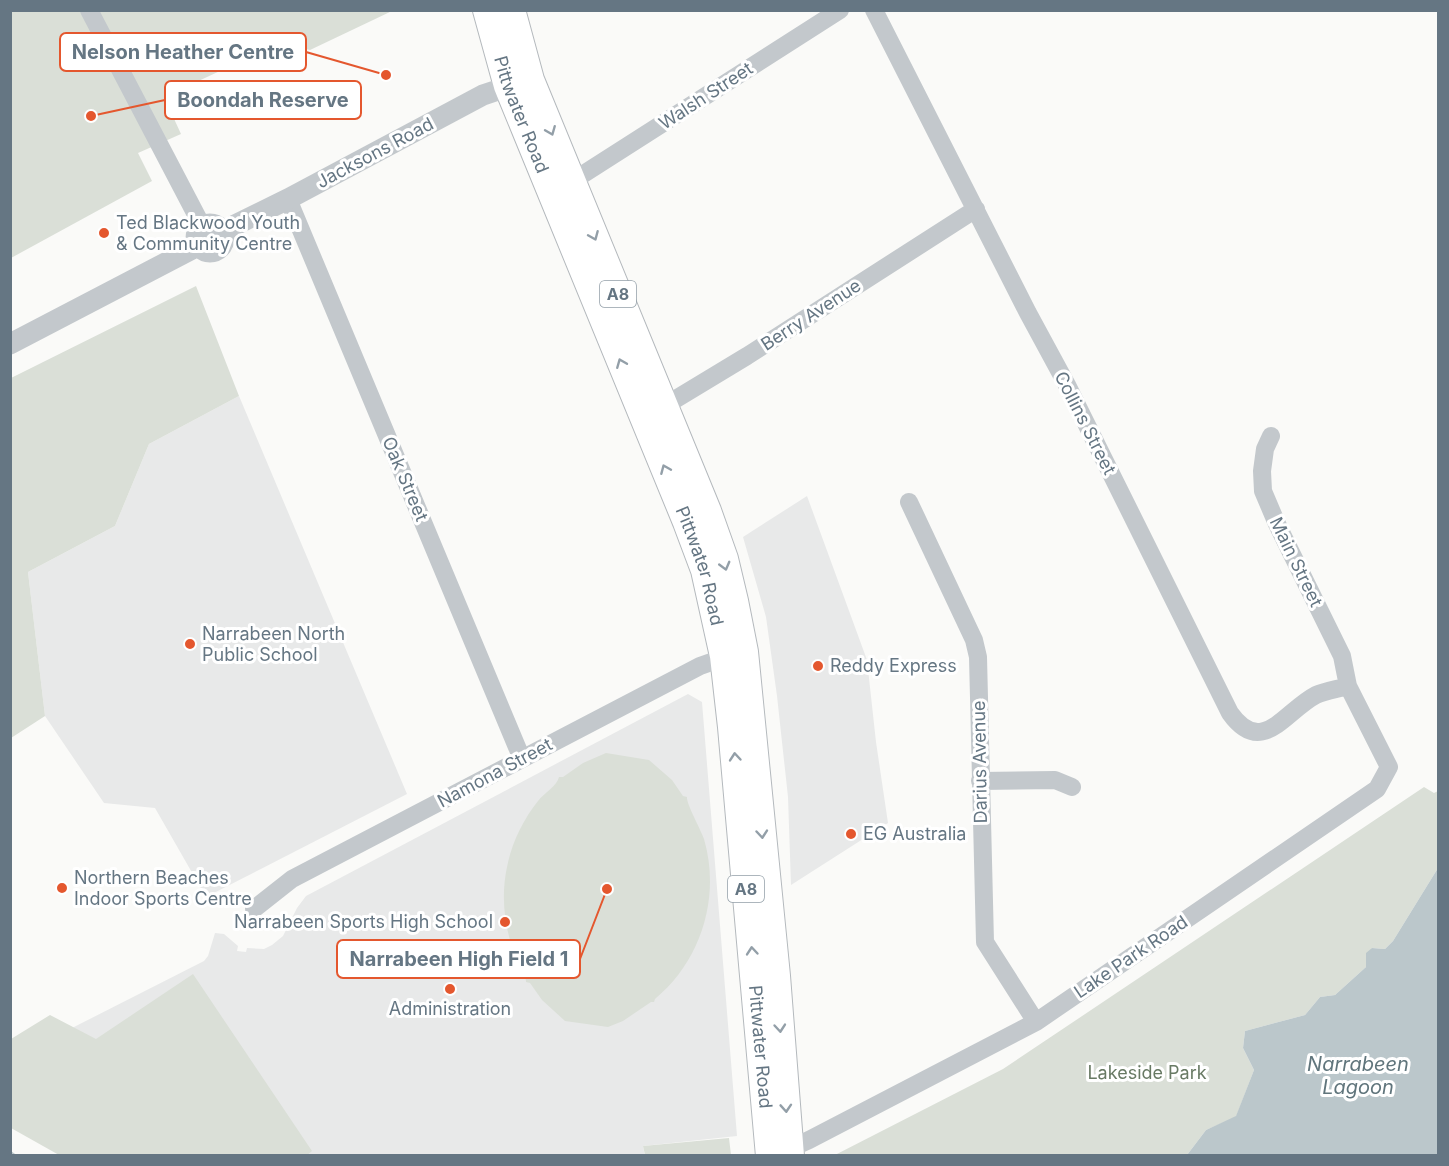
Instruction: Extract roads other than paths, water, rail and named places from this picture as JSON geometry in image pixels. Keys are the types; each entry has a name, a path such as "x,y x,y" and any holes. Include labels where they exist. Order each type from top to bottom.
{"highway":[{"name":"Pittwater Road","path":"487,10 654,412 707,511 724,559 735,601 732,727 779,1153"},
{"name":"Pittwater Road","path":"511,10 519,83 571,182 654,412"}],"street":[{"path":"89,10 207,234"},
{"name":"Walsh Street","path":"571,182 840,10"},
{"name":"Collins Street","path":"874,10 1237,723 1247,731 1260,732 1277,725 1316,695 1348,686"},
{"name":"Jacksons Road","path":"10,344 207,234 288,199 483,95 519,83"},
{"name":"Oak Street","path":"288,199 522,759"},
{"name":"Berry Avenue","path":"654,412 747,356 976,209"},
{"name":"Main Street","path":"1271,436 1265,449 1262,471 1263,491 1342,656 1348,686"},
{"name":"Darius Avenue","path":"909,502 974,640 978,657 985,942 1036,1022"},
{"name":"Namona Street","path":"254,909 292,879 700,666 734,654"},
{"name":"Lake Park Road","path":"779,1153 1036,1022 1377,789 1389,767 1348,686"},
{"path":"980,781 1055,780 1072,787"}],"water":[{"name":"Narrabeen Lagoon","path":"1438,868 1438,1155 1187,1155 1206,1130 1236,1116 1254,1070 1243,1048 1245,1031 1305,1015 1320,997 1335,995 1366,967 1366,953 1372,948 1385,949 1393,941"}],"waterway":[{"path":"10,1153 14,1156"}],"place":[{"name":"Nelson Heather Centre","path":"386,75"},
{"name":"Boondah Reserve","path":"91,116"},
{"name":"Ted Blackwood Youth & Community Centre","path":"104,233"},
{"name":"Narrabeen North Public School","path":"190,644"},
{"name":"Reddy Express","path":"818,666"},
{"name":"EG Australia","path":"851,834"},
{"name":"Northern Beaches Indoor Sports Centre","path":"62,888"},
{"name":"Narrabeen High Field 1","path":"607,889"},
{"name":"Narrabeen Sports High School","path":"505,922"},
{"name":"Administration","path":"450,989"}],"park label":[{"name":"Lakeside Park","path":"1147,1073"}]}
